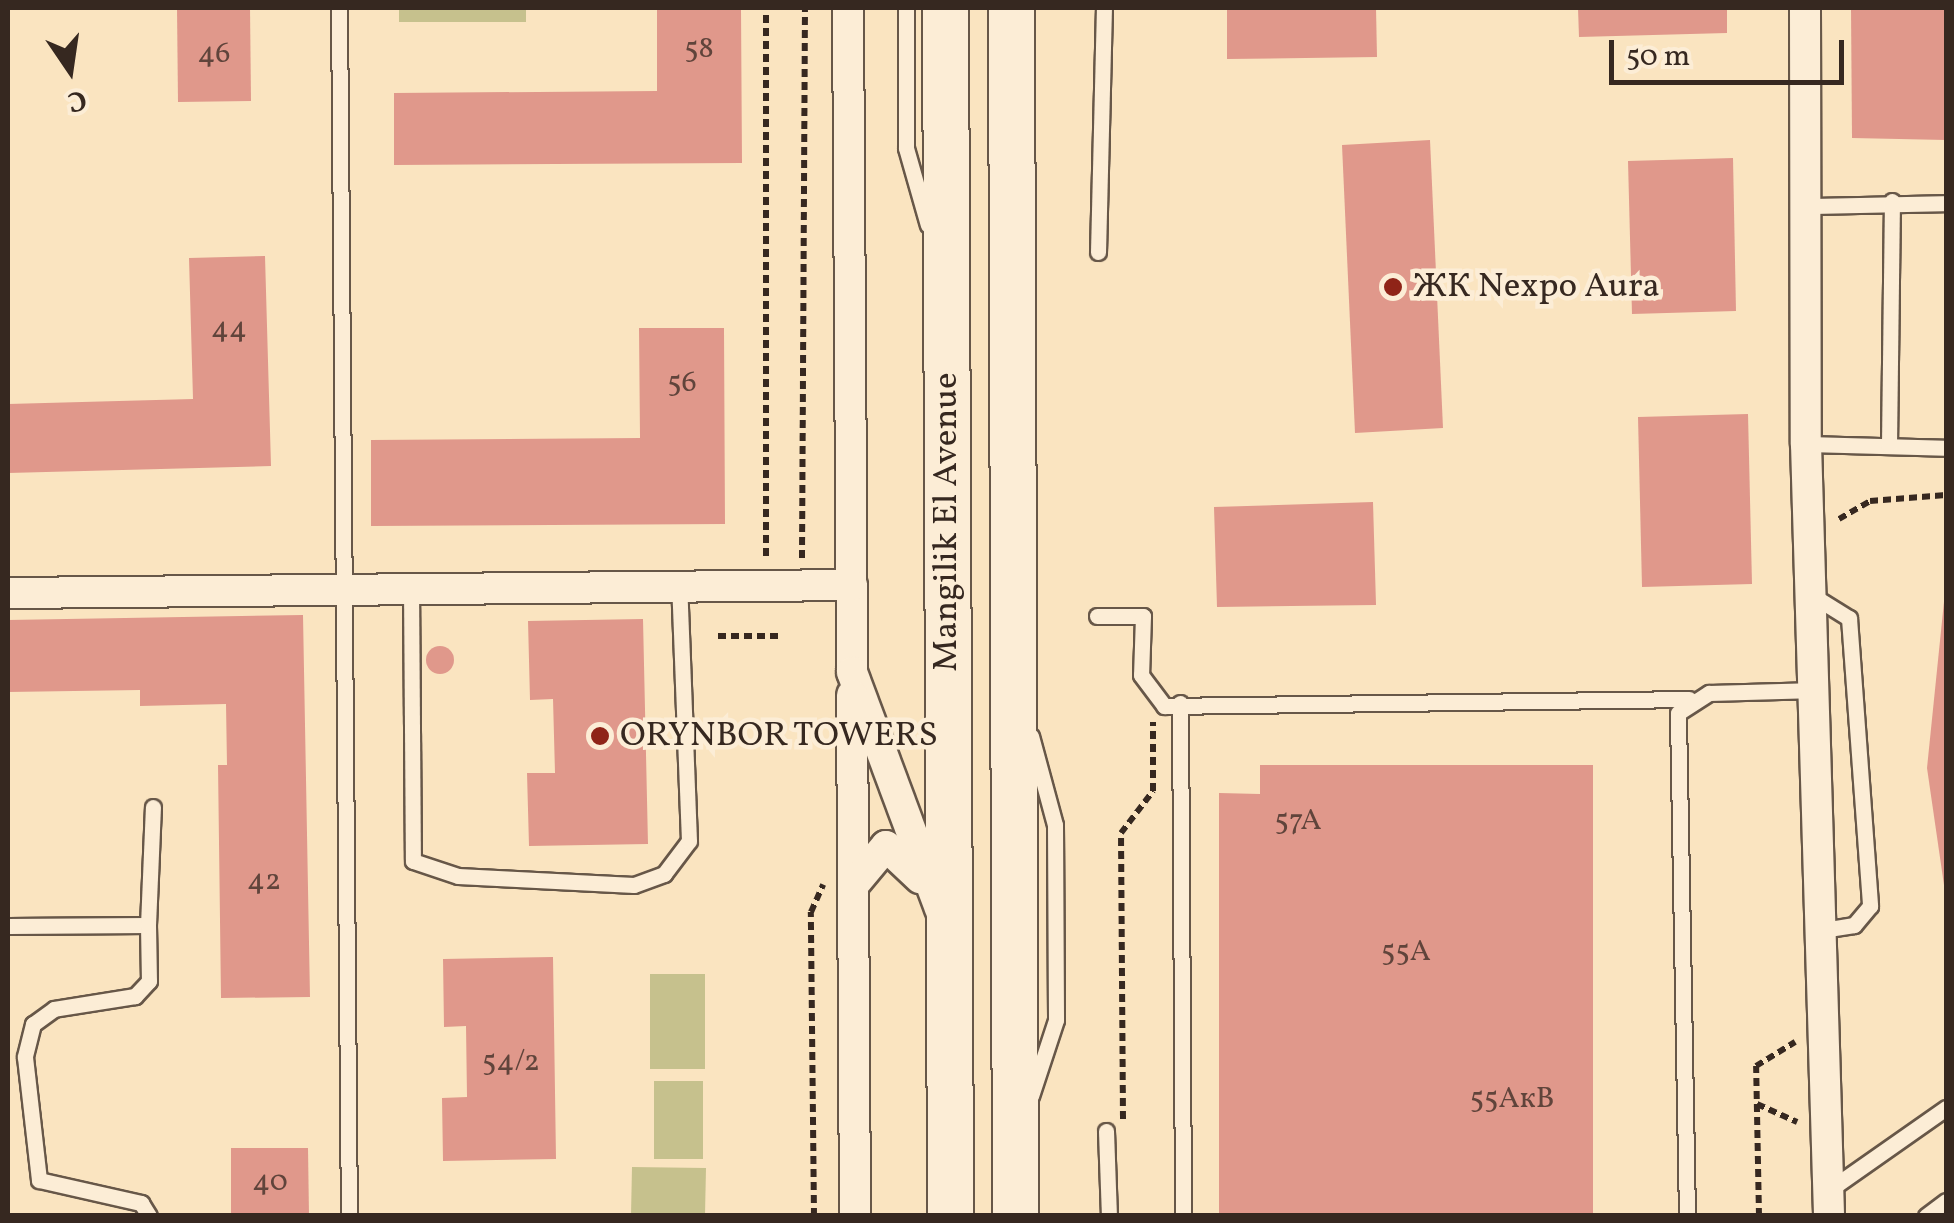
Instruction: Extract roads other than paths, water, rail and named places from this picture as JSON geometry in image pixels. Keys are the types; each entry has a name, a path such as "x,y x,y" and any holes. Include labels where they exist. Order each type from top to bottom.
{"main road":[{"name":"Mangilik El Avenue","path":"944,8 950,1216"},
{"name":"Mangilik El Avenue","path":"1011,8 1015,1216"},
{"path":"935,1216 950,1108"}],"street":[{"path":"848,8 856,1216"},
{"path":"1806,8 1806,444 1815,597 1829,1203"},
{"path":"8,593 411,584 852,585"},
{"path":"852,672 949,934"},
{"path":"854,885 873,852 900,850 949,934"}],"lane":[{"path":"339,8 338,588 349,1216"},
{"path":"906,8 906,148 946,289"},
{"path":"1098,252 1104,8"},
{"path":"1889,445 1892,201"},
{"path":"1808,206 1892,201 1946,203"},
{"path":"1806,444 1946,448"},
{"path":"411,584 413,862 458,876 634,886 664,874 690,841 678,584"},
{"path":"1815,597 1849,618 1870,906 1854,924 1822,930"},
{"path":"1097,616 1143,616 1141,675 1164,706 1689,700 1817,690"},
{"path":"1687,1216 1675,732 1689,700"},
{"path":"1180,703 1183,1216"},
{"path":"148,1216 141,1203 39,1180 25,1057 33,1024 54,1009 135,996 149,981 153,807"},
{"path":"8,926 148,925"},
{"path":"1829,1203 1946,1108"},
{"path":"1106,1131 1108,1216"},
{"path":"1926,1216 1946,1201"}],"place":[{"name":"ЖК Nexpo Aura","path":"1393,287"},
{"name":"ORYNBOR TOWERS","path":"600,736"}]}
